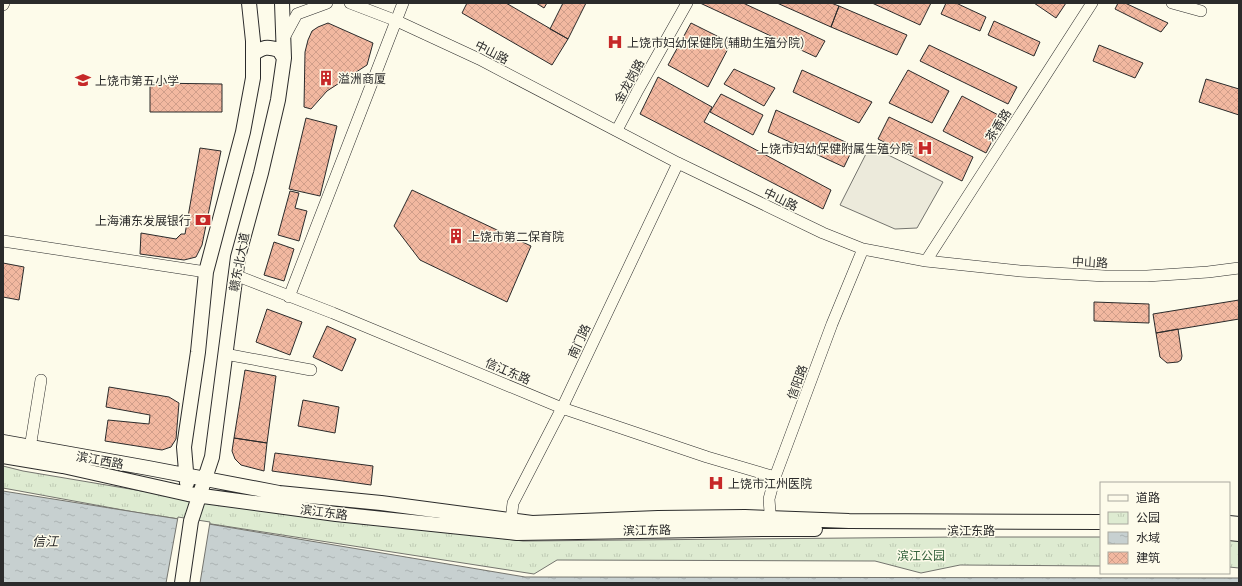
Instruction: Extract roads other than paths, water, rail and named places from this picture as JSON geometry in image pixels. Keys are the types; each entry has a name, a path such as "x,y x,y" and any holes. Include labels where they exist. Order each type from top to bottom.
{"main road":[{"path":"196,477 184,447 198,352 206,272 243,132 253,78 253,41 249,3"},
{"name":"赣东北大道","path":"182,583 196,477 212,457 238,257 261,173 278,100 284,58 282,3"},
{"path":"253,54 261,49 270,47 279,50 284,58"},
{"name":"滨江西路","path":"3,442 196,477"},
{"name":"滨江西路","path":"3,456 63,466 194,494"},
{"name":"滨江东路","path":"196,477 279,493 382,503 513,526"},
{"name":"滨江东路","path":"194,494 336,514 513,526 532,522 745,517 771,523 1100,530"},
{"name":"滨江东路","path":"771,523 849,521 1100,522"}],"street":[{"path":"284,38 297,14 327,3"},
{"name":"中山路","path":"350,3 397,21 479,59 678,163 823,233 863,249 926,262 1020,271 1105,276 1147,276 1239,268"},
{"path":"289,297 403,3"},
{"name":"金龙岗路","path":"617,130 687,3"},
{"name":"茶香路","path":"926,262 1092,3"},
{"path":"1172,3 1201,11"},
{"name":"南门路","path":"513,526 513,502 562,408 678,163"},
{"path":"3,241 206,272"},
{"name":"信阳路","path":"771,523 770,499 775,477 832,324 863,249"},
{"name":"信江东路","path":"235,275 397,339 562,408 707,457 775,477"},
{"path":"225,354 311,370"},
{"path":"30,448 41,380"}],"water":[{"name":"信江","path":"3,491 525,577 1239,578 1239,583 3,583"}],"place":[{"name":"上饶市妇幼保健院(辅助生殖分院)","path":"615,42"},
{"name":"溢洲商厦","path":"326,78"},
{"name":"上饶市第五小学","path":"83,80"},
{"name":"上饶市妇幼保健附属生殖分院","path":"925,148"},
{"name":"上海浦东发展银行","path":"203,220"},
{"name":"上饶市第二保育院","path":"456,236"},
{"name":"上饶市江州医院","path":"716,483"}],"park label":[{"name":"滨江公园","path":"921,555"}]}
